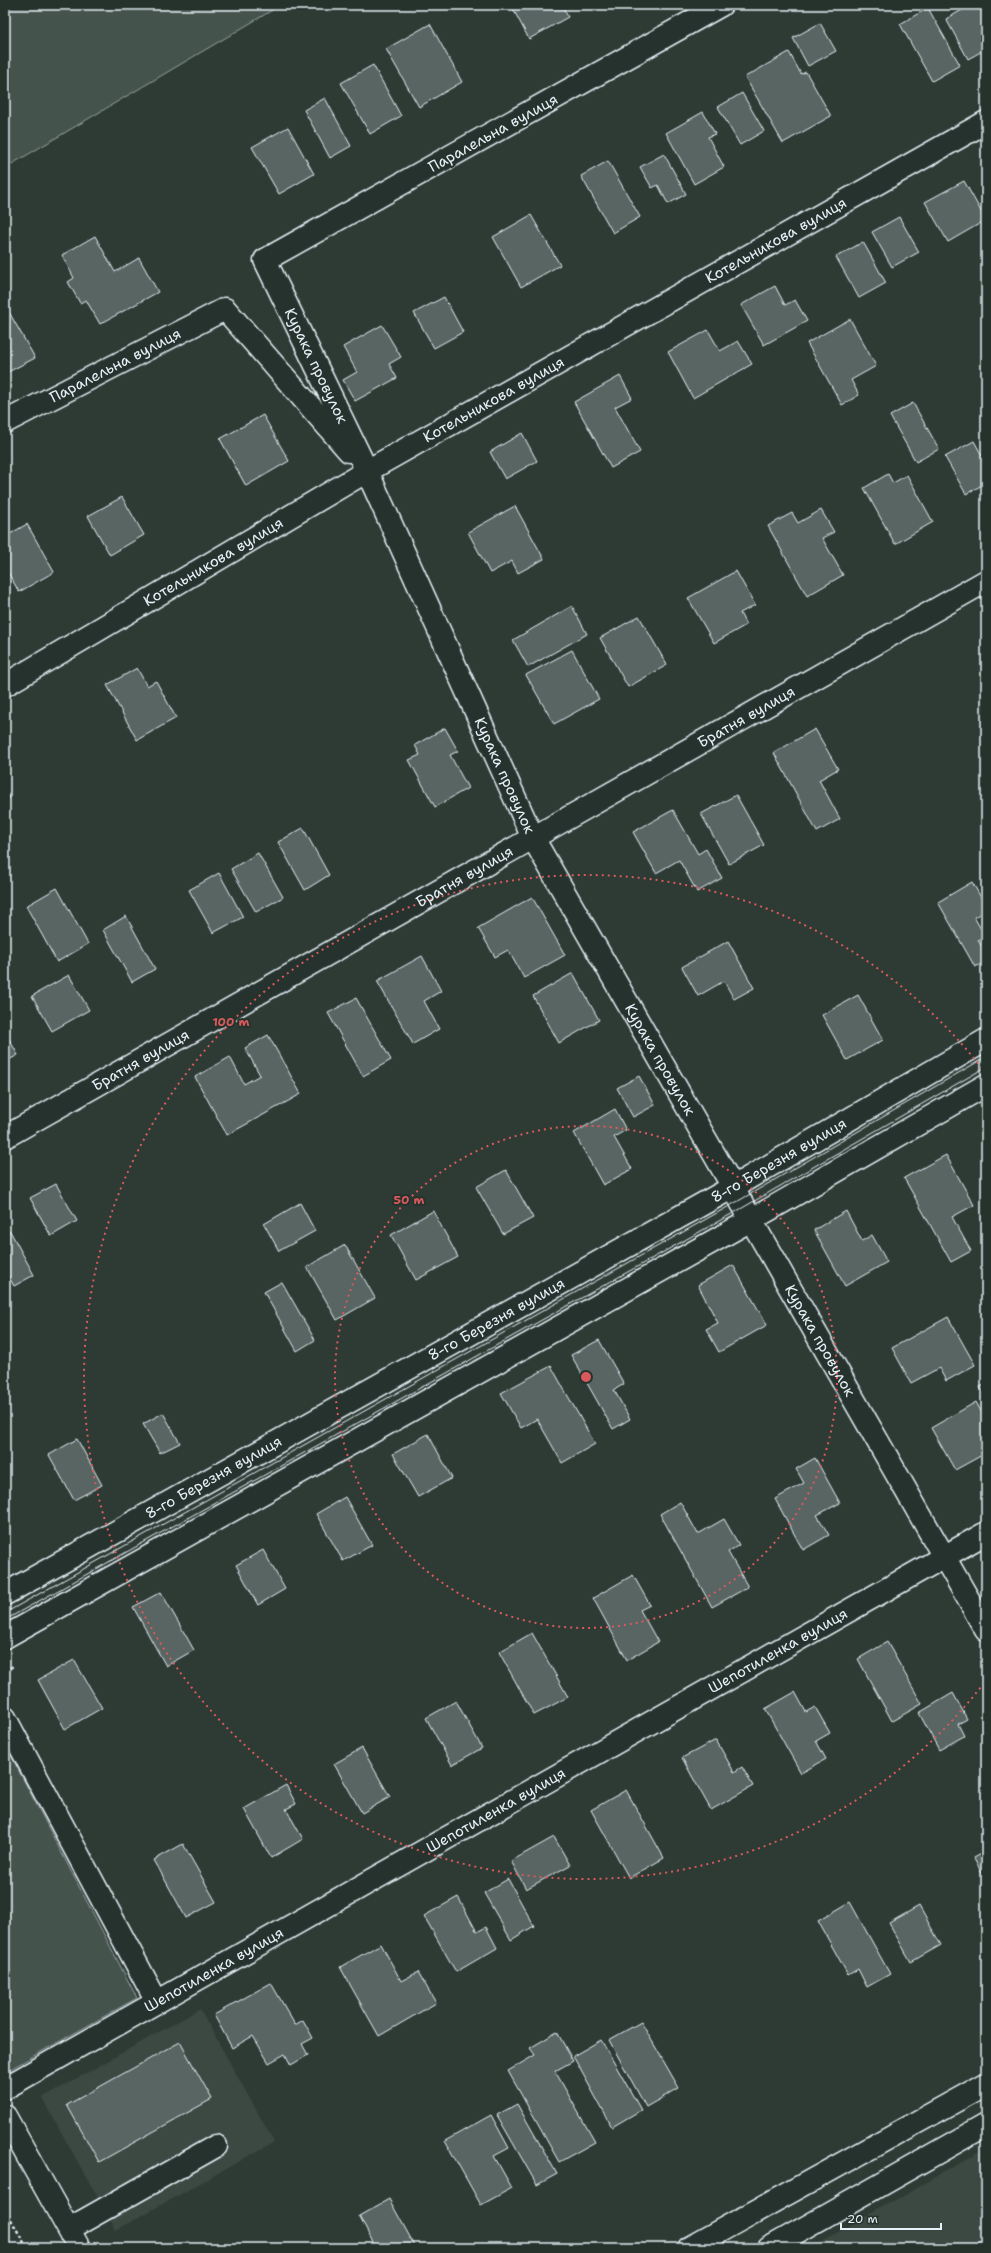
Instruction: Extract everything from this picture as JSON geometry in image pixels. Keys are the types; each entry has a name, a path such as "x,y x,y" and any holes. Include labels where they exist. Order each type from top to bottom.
{"street":[{"name":"Паралельна вулиця","path":"266,260 721,5"},
{"name":"Котельникова вулиця","path":"5,685 367,472 986,122"},
{"name":"Курака провулок","path":"266,260 367,472 533,838 986,1630"},
{"name":"Паралельна вулиця","path":"5,422 225,309"},
{"name":"Курака провулок","path":"225,309 367,472"},
{"name":"Братня вулиця","path":"5,1137 986,581"},
{"name":"8-го Березня вулиця","path":"5,1594 732,1187 986,1040"},
{"path":"5,1637 751,1220 986,1085"},
{"name":"Шепотиленка вулиця","path":"5,2088 986,1533"},
{"path":"5,1718 157,2002"},
{"path":"690,2248 986,2084"},
{"path":"5,2116 79,2248"},
{"path":"769,2248 986,2125"},
{"path":"69,2229 216,2146"}],"path":[{"path":"5,2209 27,2248"}],"shaded area":[{"path":"5,5 281,5 5,168"},
{"path":"5,1744 137,1998 5,2072"},
{"path":"200,2009 274,2142 116,2230 42,2098"},
{"path":"986,2148 986,2248 810,2248"}],"building":[{"path":"511,5 562,5 568,17 529,39"},
{"path":"971,5 986,5 986,49 968,59 946,19"},
{"path":"928,8 960,65 932,81 900,24"},
{"path":"820,23 836,51 808,66 793,38"},
{"path":"430,24 462,82 419,107 386,49"},
{"path":"789,52 801,74 806,72 831,116 783,143 745,77"},
{"path":"373,65 401,116 370,134 341,83"},
{"path":"742,93 764,131 740,145 718,107"},
{"path":"325,98 351,146 330,158 304,110"},
{"path":"703,112 715,134 708,137 724,167 694,184 666,133"},
{"path":"288,127 314,174 279,194 252,147"},
{"path":"664,154 686,194 668,204 658,185 652,188 640,167"},
{"path":"608,161 640,217 613,233 581,176"},
{"path":"964,181 986,220 948,242 925,202"},
{"path":"531,215 560,265 521,287 493,237"},
{"path":"899,217 919,252 892,267 872,232"},
{"path":"95,236 115,272 139,258 158,292 100,324 86,300 80,303 68,282 74,278 62,255"},
{"path":"863,242 886,283 859,298 836,257"},
{"path":"775,286 785,305 795,300 807,321 764,345 741,305"},
{"path":"444,297 463,332 434,348 414,313"},
{"path":"5,305 35,358 8,372 5,366"},
{"path":"850,319 876,366 851,380 859,395 842,405 807,343"},
{"path":"382,325 401,357 389,364 397,378 355,401 343,380 357,372 343,347"},
{"path":"708,330 720,351 738,341 752,364 693,398 668,352"},
{"path":"620,376 632,398 615,407 640,452 611,468 574,402"},
{"path":"913,403 939,449 916,462 890,416"},
{"path":"263,415 289,461 246,486 220,439"},
{"path":"522,433 537,461 505,479 490,452"},
{"path":"974,441 986,463 986,483 966,494 945,457"},
{"path":"888,474 893,483 907,475 933,522 895,544 864,488"},
{"path":"122,497 144,535 110,555 88,516"},
{"path":"515,506 544,559 518,573 512,561 490,573 468,532"},
{"path":"821,510 834,532 822,538 843,575 807,596 768,526 792,513 798,523"},
{"path":"27,524 54,572 19,592 5,567 5,537"},
{"path":"736,571 755,605 740,613 746,625 714,643 688,598"},
{"path":"572,606 587,634 528,667 513,640"},
{"path":"639,616 667,665 628,687 600,638"},
{"path":"572,650 599,699 554,724 526,675"},
{"path":"137,668 147,686 156,681 176,718 137,740 107,685"},
{"path":"445,728 458,751 450,755 468,788 435,807 409,760 420,755 415,745"},
{"path":"815,729 838,769 819,780 840,819 817,832 774,753"},
{"path":"5,789 10,798 5,800"},
{"path":"736,795 764,845 729,864 701,814"},
{"path":"673,810 698,854 706,849 722,878 697,892 679,860 656,873 633,832"},
{"path":"303,828 329,875 305,890 278,842"},
{"path":"258,853 283,897 256,912 231,869"},
{"path":"219,873 243,917 213,933 189,890"},
{"path":"972,882 986,906 986,911 974,917 985,936 978,940 986,954 986,962 975,967 938,902"},
{"path":"57,888 88,944 57,962 26,906"},
{"path":"532,897 565,955 524,978 508,950 495,957 478,928"},
{"path":"126,916 155,969 132,982 103,930"},
{"path":"728,941 754,988 734,999 724,981 698,996 682,967"},
{"path":"422,956 441,991 424,1001 439,1029 413,1044 377,981"},
{"path":"573,973 599,1020 559,1043 533,996"},
{"path":"69,975 89,1010 52,1031 32,996"},
{"path":"858,995 883,1040 847,1060 822,1015"},
{"path":"356,998 391,1060 363,1076 328,1013"},
{"path":"5,1032 18,1055 5,1062"},
{"path":"268,1035 301,1094 227,1135 195,1077 230,1057 244,1084 260,1075 245,1048"},
{"path":"639,1076 655,1105 633,1117 617,1088"},
{"path":"615,1109 626,1130 614,1137 632,1169 603,1185 574,1133"},
{"path":"946,1155 974,1205 952,1217 971,1251 951,1262 904,1178"},
{"path":"506,1170 533,1218 503,1234 476,1187"},
{"path":"56,1184 77,1221 51,1236 30,1198"},
{"path":"300,1203 315,1231 279,1251 264,1224"},
{"path":"433,1211 458,1257 416,1280 391,1235"},
{"path":"846,1211 862,1241 872,1235 887,1262 845,1286 814,1230"},
{"path":"10,1231 34,1275 14,1286 5,1270 5,1234"},
{"path":"345,1245 375,1298 337,1320 307,1267"},
{"path":"733,1265 767,1325 719,1352 706,1329 718,1323 698,1285"},
{"path":"282,1282 315,1340 297,1351 264,1292"},
{"path":"948,1317 975,1365 946,1381 939,1368 911,1383 892,1348"},
{"path":"599,1340 624,1384 614,1390 630,1419 613,1429 571,1355"},
{"path":"551,1366 595,1444 562,1463 537,1419 521,1428 501,1393"},
{"path":"986,1384 986,1397 980,1387"},
{"path":"976,1402 986,1420 986,1453 955,1470 931,1428"},
{"path":"163,1413 180,1443 160,1453 143,1424"},
{"path":"428,1434 452,1478 418,1497 393,1454"},
{"path":"77,1439 102,1485 74,1500 49,1455"},
{"path":"815,1458 840,1503 817,1515 829,1535 803,1550 775,1499 804,1483 796,1469"},
{"path":"345,1497 372,1545 343,1561 316,1514"},
{"path":"680,1502 698,1534 724,1519 739,1545 728,1552 748,1587 712,1607 660,1514"},
{"path":"263,1550 285,1589 258,1605 236,1565"},
{"path":"633,1575 650,1605 640,1610 658,1642 627,1660 593,1598"},
{"path":"161,1592 194,1650 166,1666 133,1607"},
{"path":"532,1633 568,1697 534,1715 499,1652"},
{"path":"887,1642 922,1704 892,1721 858,1659"},
{"path":"74,1660 102,1708 65,1729 38,1680"},
{"path":"795,1692 806,1712 815,1707 830,1733 816,1741 826,1759 801,1773 765,1709"},
{"path":"953,1693 967,1719 958,1724 964,1736 939,1750 919,1713"},
{"path":"456,1701 482,1748 452,1765 426,1718"},
{"path":"716,1740 734,1772 742,1767 753,1786 711,1810 682,1758"},
{"path":"362,1748 390,1797 362,1813 334,1764"},
{"path":"286,1785 296,1804 286,1809 303,1839 271,1858 244,1809"},
{"path":"626,1790 664,1858 629,1878 591,1810"},
{"path":"554,1837 570,1865 526,1889 511,1861"},
{"path":"183,1844 216,1902 186,1918 154,1860"},
{"path":"986,1850 986,1881 973,1857"},
{"path":"508,1879 534,1926 511,1940 484,1893"},
{"path":"458,1897 477,1932 486,1927 497,1948 456,1972 424,1916"},
{"path":"850,1902 890,1974 867,1987 858,1969 848,1975 818,1921"},
{"path":"919,1906 941,1945 911,1962 889,1923"},
{"path":"381,1944 401,1981 418,1972 436,2003 379,2036 340,1967"},
{"path":"271,1983 295,2025 303,2020 313,2038 302,2044 308,2055 291,2065 285,2054 269,2063 253,2036 232,2048 214,2015"},
{"path":"641,2022 679,2088 646,2107 609,2040"},
{"path":"557,2032 573,2061 555,2071 595,2142 559,2162 508,2071 535,2055 530,2048"},
{"path":"601,2040 641,2110 612,2127 573,2056"},
{"path":"180,2042 212,2099 99,2162 67,2105"},
{"path":"517,2104 557,2174 537,2185 497,2115"},
{"path":"491,2115 509,2148 494,2156 512,2188 481,2205 445,2141"},
{"path":"389,2199 416,2248 376,2248 359,2216"}],"tram line":[{"path":"5,1613 740,1200 986,1057"},
{"path":"5,1620 744,1207 986,1067"}],"railway":[{"path":"973,2248 986,2242"}]}
